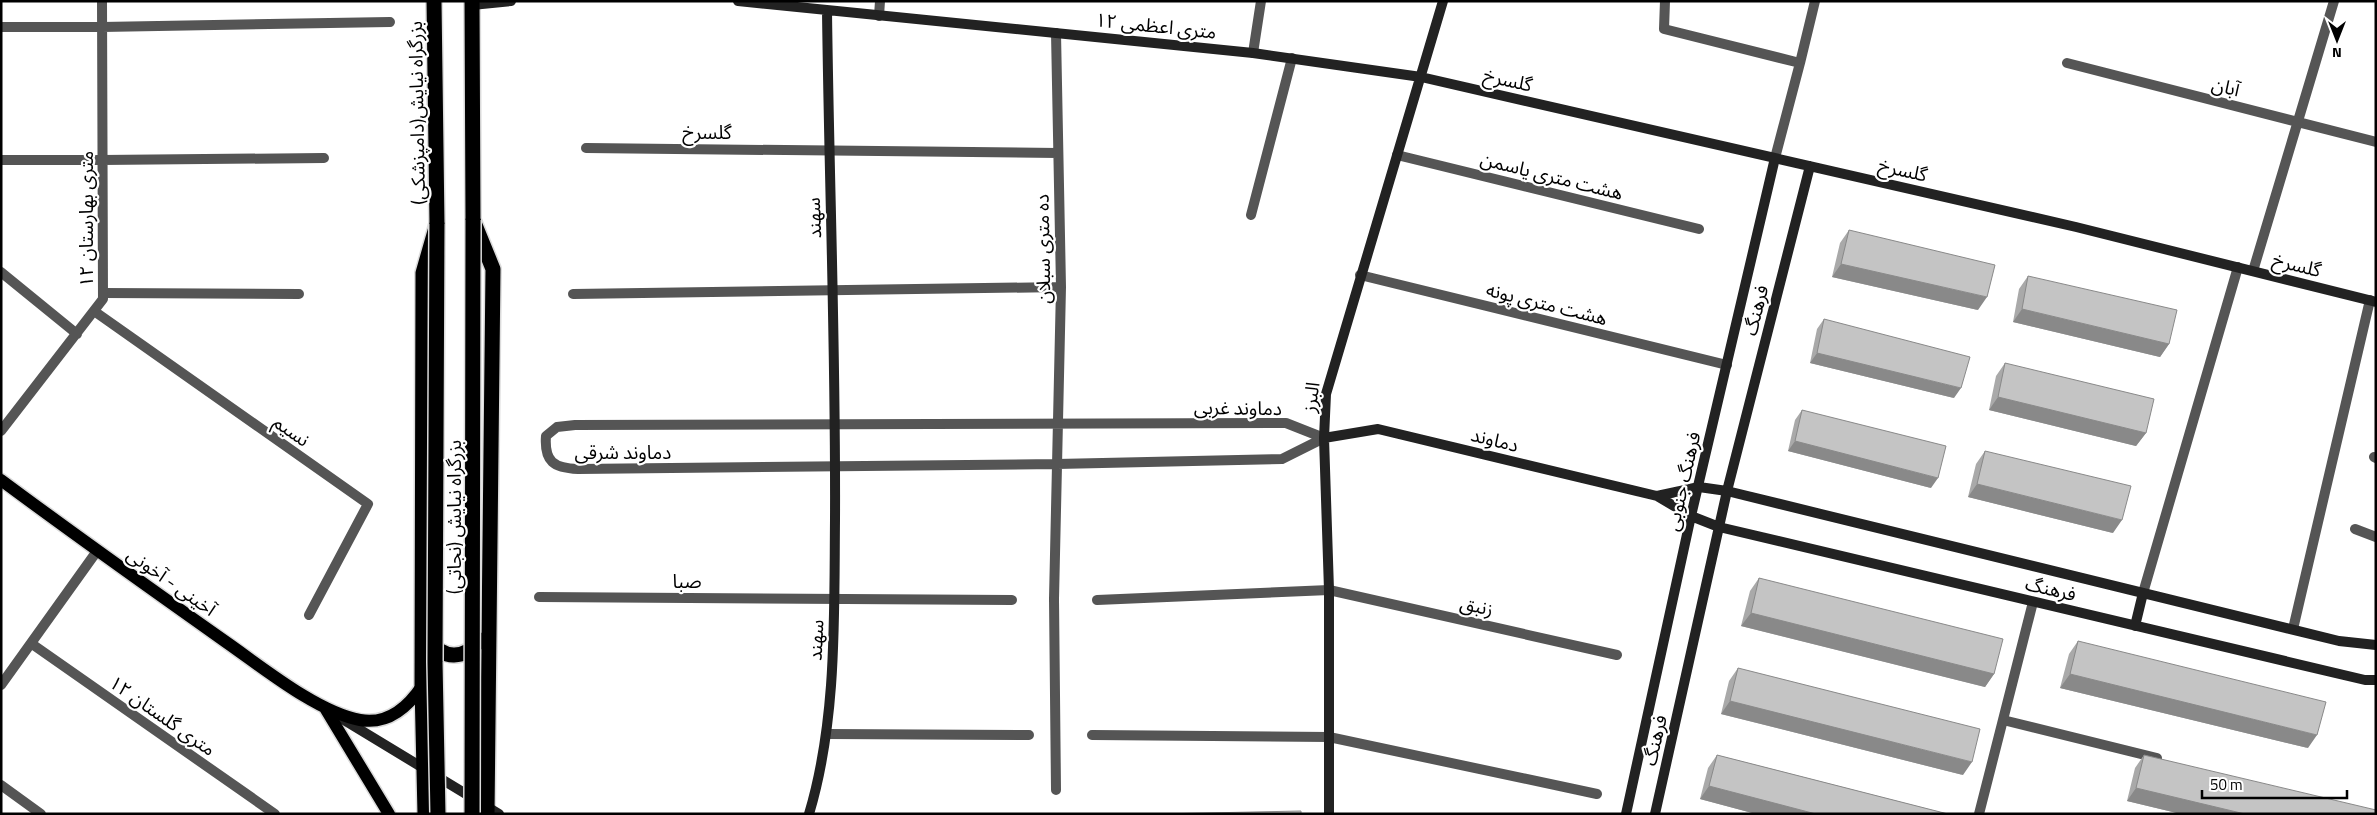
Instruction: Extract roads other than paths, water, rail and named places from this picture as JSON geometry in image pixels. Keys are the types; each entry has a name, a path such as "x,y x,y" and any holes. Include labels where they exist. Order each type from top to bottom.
{"highway":[{"name":"بزرگراه نیایش(دامپزشکی)","path":"434,1 437,224"},
{"path":"472,3 473,220 493,269 489,626 491,812"},
{"name":"بزرگراه نیایش (نجاتی)","path":"472,814 473,220"},
{"path":"425,814 422,686 423,273 437,224"},
{"name":"بزرگراه نیایش (نجاتی)","path":"437,224 434,662 438,814"},
{"path":"422,633 443,654 455,656 467,652 477,644 489,626"}],"main road":[{"name":"آخینی - آخونی","path":"1,480 97,551 272,674 325,708"},
{"path":"325,708 359,720 384,718 408,705 422,686"},
{"path":"325,708 361,770 391,812"},
{"path":"472,814 491,812"}],"street":[{"name":"۱۲ متری بهارستان","path":"1,431 103,299 102,1"},
{"path":"472,3 511,1"},
{"name":"۱۲ متری اعظمی","path":"738,1 1254,53 1420,77"},
{"path":"879,16 880,1"},
{"path":"1254,53 1262,1"},
{"name":"البرز","path":"1329,814 1329,590 1324,438 1326,394 1443,1"},
{"path":"1665,1 1664,29 1800,63"},
{"path":"1775,158 1815,1"},
{"path":"2254,271 2334,1"},
{"name":"سهند","path":"809,814 827,734 834,599 836,425 827,10"},
{"path":"1,27 390,22"},
{"name":"ده متری سبلان","path":"1056,33 1060,287 1059,425 1054,599 1056,790"},
{"path":"1251,215 1292,58"},
{"name":"آبان","path":"2067,64 2376,142"},
{"name":"گلسرخ","path":"1420,77 2066,224 2373,301"},
{"name":"گلسرخ","path":"586,148 829,149 1058,153"},
{"name":"هشت متری یاسمن","path":"1397,155 1699,229"},
{"path":"1,160 324,158"},
{"name":"فرهنگ جنوبی","path":"1626,814 1690,516 1699,487 1775,158"},
{"name":"فرهنگ","path":"1655,814 1727,491 1810,166"},
{"path":"2136,626 2143,593 2238,267"},
{"path":"1,272 76,334"},
{"name":"هشت متری پونه","path":"1360,275 1727,365"},
{"path":"573,294 833,292 1060,287"},
{"path":"103,292 299,294"},
{"path":"2293,629 2373,301"},
{"name":"نسیم","path":"94,312 368,504 309,615"},
{"name":"دماوند غربی","path":"836,425 1286,423 1324,438"},
{"name":"دماوند شرقی","path":"836,425 575,425 557,427 546,436 545,448 550,461 561,468 578,470 836,466"},
{"name":"دماوند","path":"1324,438 1378,429 1657,496"},
{"path":"836,466 1282,459 1324,438"},
{"name":"فرهنگ","path":"1657,496 1699,487 1727,491 2339,641 2376,645"},
{"name":"فرهنگ","path":"1657,496 1690,516 1719,527 2364,680 2376,680"},
{"path":"2355,529 2376,537"},
{"path":"1,685 97,551"},
{"name":"زنبق","path":"1097,600 1329,590 1617,655"},
{"name":"صبا","path":"538,596 1012,600"},
{"path":"1979,814 2033,602"},
{"name":"۱۲ متری گلستان","path":"32,644 275,814"},
{"path":"325,708 491,812"},
{"path":"2002,720 2165,760"},
{"path":"827,734 1029,735"},
{"path":"1092,736 1329,737 1598,794"},
{"path":"1,785 42,814"}]}
